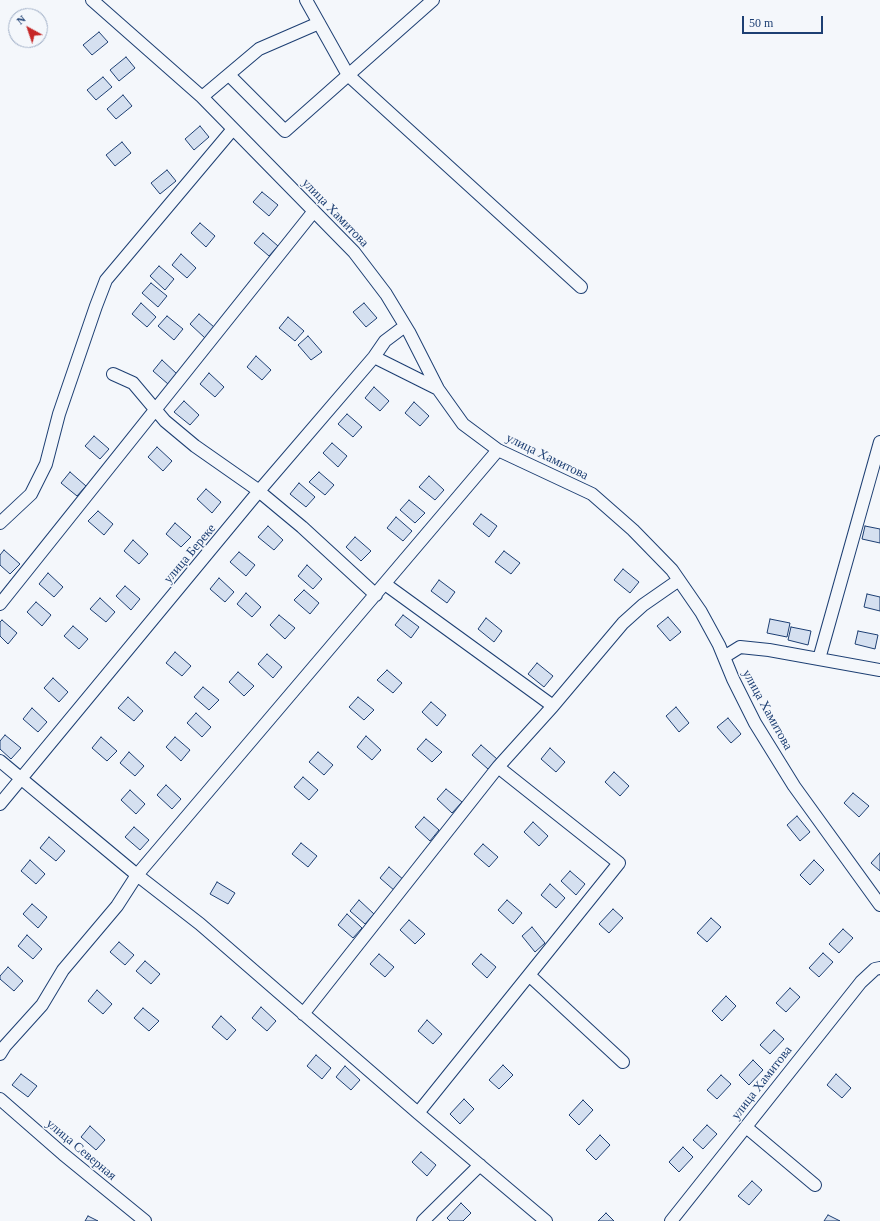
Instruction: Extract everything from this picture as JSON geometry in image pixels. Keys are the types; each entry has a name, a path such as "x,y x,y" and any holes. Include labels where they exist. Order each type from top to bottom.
{"street":[{"name":"улица Хамитова","path":"92,0 202,97 354,252 386,294 405,326 438,390 463,424 498,450 592,494 633,530 672,570 701,612 719,645 733,679 755,723 794,786 880,904"},
{"path":"306,0 348,75 581,287"},
{"path":"229,75 284,131 433,0"},
{"path":"202,97 259,49 319,23"},
{"path":"0,523 31,494 46,464 59,414 106,280 233,129"},
{"path":"0,604 314,211"},
{"name":"улица Береке","path":"0,804 259,491 374,357 385,341 405,326"},
{"path":"374,357 438,390"},
{"path":"113,374 133,383 166,421 195,446 259,491 302,527 376,595"},
{"path":"819,659 880,442"},
{"path":"0,1054 5,1046 42,1005 64,970 117,906 137,875 498,450"},
{"path":"303,1014 498,768 623,623 643,605 678,580"},
{"path":"385,584 553,706"},
{"path":"724,657 740,647 769,650 880,670"},
{"path":"0,761 137,875 200,924 418,1113 546,1221"},
{"path":"418,1113 619,863 498,768"},
{"name":"улица Хамитова","path":"671,1221 861,982 875,969 880,968"},
{"path":"529,975 623,1062"},
{"name":"улица Северная","path":"0,1099 63,1154 145,1221"},
{"path":"746,1127 814,1185"},
{"path":"423,1221 480,1165"}],"building":[{"path":"99,32 108,42 92,55 83,45"},
{"path":"126,57 135,68 119,81 110,70"},
{"path":"103,77 112,87 96,100 87,90"},
{"path":"123,95 132,106 116,119 107,109"},
{"path":"200,126 209,137 194,150 185,139"},
{"path":"122,142 131,153 115,166 106,155"},
{"path":"167,170 176,181 160,194 151,183"},
{"path":"262,192 278,205 269,216 253,202"},
{"path":"200,223 215,236 206,247 191,233"},
{"path":"263,233 278,246 269,256 254,243"},
{"path":"181,254 196,268 187,278 172,265"},
{"path":"159,266 174,279 165,290 150,276"},
{"path":"151,283 167,296 158,307 142,293"},
{"path":"141,303 156,317 147,327 132,314"},
{"path":"364,303 377,318 366,327 353,312"},
{"path":"199,314 214,327 205,338 190,324"},
{"path":"167,316 183,329 174,340 158,326"},
{"path":"288,317 304,331 295,341 279,328"},
{"path":"308,336 322,352 311,360 298,345"},
{"path":"256,356 271,370 262,380 247,367"},
{"path":"162,360 177,374 168,384 153,371"},
{"path":"209,373 224,387 215,397 200,384"},
{"path":"374,387 389,401 380,411 365,398"},
{"path":"184,401 199,415 190,425 174,412"},
{"path":"414,402 429,416 420,426 405,413"},
{"path":"347,414 362,427 353,437 338,424"},
{"path":"94,436 109,449 100,459 85,446"},
{"path":"332,443 347,456 338,467 323,453"},
{"path":"157,447 172,461 163,471 148,457"},
{"path":"70,472 86,486 77,496 61,483"},
{"path":"319,472 334,485 325,495 309,482"},
{"path":"429,476 444,490 435,500 419,487"},
{"path":"299,483 315,497 306,507 290,494"},
{"path":"206,489 221,502 212,513 197,499"},
{"path":"409,500 425,513 415,523 400,510"},
{"path":"98,511 113,524 104,535 88,521"},
{"path":"481,514 497,526 489,537 473,524"},
{"path":"396,517 412,531 403,541 387,528"},
{"path":"175,523 191,537 181,547 166,534"},
{"path":"268,526 283,540 274,550 258,537"},
{"path":"865,526 880,529 880,543 862,539"},
{"path":"355,537 371,551 361,561 346,547"},
{"path":"133,540 148,554 139,564 124,551"},
{"path":"4,550 20,564 10,574 0,565 0,555"},
{"path":"504,551 520,563 511,574 495,562"},
{"path":"239,552 255,565 246,576 230,562"},
{"path":"307,565 322,579 313,589 298,576"},
{"path":"623,569 639,582 630,593 614,580"},
{"path":"48,573 63,587 54,597 39,584"},
{"path":"219,578 234,592 225,602 210,589"},
{"path":"439,580 455,592 447,603 431,591"},
{"path":"125,586 140,599 131,610 116,596"},
{"path":"304,590 319,603 310,614 294,600"},
{"path":"246,593 261,607 252,617 237,604"},
{"path":"867,594 880,597 880,611 864,607"},
{"path":"100,598 115,612 106,622 90,609"},
{"path":"36,602 51,615 42,626 27,612"},
{"path":"279,615 295,628 285,639 270,625"},
{"path":"403,615 419,627 411,638 395,625"},
{"path":"668,617 681,632 670,641 657,626"},
{"path":"486,618 502,631 494,642 478,629"},
{"path":"770,619 790,623 787,637 767,633"},
{"path":"2,620 17,633 8,644 0,636 0,622"},
{"path":"73,626 88,639 79,649 64,636"},
{"path":"791,627 811,631 808,645 788,640"},
{"path":"858,631 878,635 875,649 855,644"},
{"path":"175,652 191,666 182,676 166,663"},
{"path":"267,654 282,667 273,678 258,664"},
{"path":"537,663 553,676 544,687 528,674"},
{"path":"387,670 402,683 393,693 377,680"},
{"path":"238,672 254,686 244,696 229,682"},
{"path":"53,678 68,692 59,702 44,688"},
{"path":"203,687 219,700 209,710 194,697"},
{"path":"128,697 143,711 134,721 118,708"},
{"path":"358,697 374,710 364,720 349,707"},
{"path":"431,702 446,715 437,726 422,712"},
{"path":"676,707 689,723 679,732 666,716"},
{"path":"32,708 47,722 38,732 23,719"},
{"path":"196,713 211,727 202,737 187,723"},
{"path":"728,718 741,734 731,743 717,727"},
{"path":"5,735 21,748 11,759 0,749 0,741"},
{"path":"366,736 381,750 372,760 357,747"},
{"path":"101,737 117,751 107,761 92,748"},
{"path":"175,737 190,750 181,761 166,747"},
{"path":"426,739 442,752 432,762 417,749"},
{"path":"481,745 497,759 488,769 472,755"},
{"path":"550,748 565,762 556,772 541,759"},
{"path":"129,752 144,766 135,776 120,763"},
{"path":"318,752 333,765 324,775 309,762"},
{"path":"614,772 629,786 620,796 605,782"},
{"path":"303,777 318,790 309,800 294,787"},
{"path":"166,785 181,799 172,809 157,795"},
{"path":"446,789 462,802 452,813 437,799"},
{"path":"130,790 145,804 136,814 121,800"},
{"path":"853,793 869,806 859,817 844,803"},
{"path":"797,816 810,832 800,841 787,825"},
{"path":"424,817 439,830 430,841 415,827"},
{"path":"533,822 548,836 539,846 524,832"},
{"path":"134,827 149,840 140,850 125,837"},
{"path":"49,837 65,851 56,861 40,848"},
{"path":"301,843 317,856 308,867 292,854"},
{"path":"483,844 498,857 489,867 474,854"},
{"path":"880,853 880,871 871,863"},
{"path":"30,860 45,874 36,884 21,871"},
{"path":"814,860 824,870 810,885 800,875"},
{"path":"389,867 405,881 395,891 380,878"},
{"path":"570,871 585,884 576,895 561,881"},
{"path":"217,882 235,893 228,904 210,894"},
{"path":"550,884 565,898 556,908 541,895"},
{"path":"359,900 374,914 365,924 350,911"},
{"path":"507,900 522,913 513,924 498,910"},
{"path":"32,904 47,917 38,928 23,914"},
{"path":"613,909 623,918 609,933 599,924"},
{"path":"347,914 362,928 353,938 338,925"},
{"path":"711,918 721,927 707,942 697,933"},
{"path":"409,920 425,934 415,944 400,930"},
{"path":"532,927 545,943 535,952 522,936"},
{"path":"843,929 853,938 839,953 829,944"},
{"path":"27,935 42,949 33,959 18,946"},
{"path":"119,942 134,955 125,965 110,952"},
{"path":"823,953 833,962 819,977 809,968"},
{"path":"379,954 394,967 385,977 370,964"},
{"path":"481,954 496,967 487,978 472,964"},
{"path":"145,961 160,974 151,984 136,971"},
{"path":"8,967 23,981 14,991 0,979 0,976"},
{"path":"790,988 800,997 786,1012 776,1003"},
{"path":"97,990 112,1004 103,1014 88,1001"},
{"path":"726,996 736,1006 722,1021 712,1011"},
{"path":"261,1007 276,1021 267,1031 252,1018"},
{"path":"143,1008 159,1021 149,1031 134,1018"},
{"path":"221,1016 236,1030 227,1040 212,1027"},
{"path":"427,1020 442,1034 433,1044 418,1031"},
{"path":"774,1030 784,1039 770,1054 760,1045"},
{"path":"316,1055 331,1068 322,1079 307,1066"},
{"path":"753,1060 763,1070 749,1085 739,1075"},
{"path":"503,1065 513,1075 499,1089 489,1080"},
{"path":"345,1066 360,1080 351,1090 336,1077"},
{"path":"21,1074 37,1086 28,1097 12,1085"},
{"path":"836,1074 851,1088 842,1098 827,1085"},
{"path":"721,1075 731,1084 717,1099 707,1090"},
{"path":"464,1099 474,1109 460,1124 450,1114"},
{"path":"583,1100 593,1110 579,1125 569,1115"},
{"path":"707,1125 717,1134 703,1149 693,1140"},
{"path":"90,1126 105,1140 96,1150 81,1137"},
{"path":"600,1135 610,1145 596,1160 586,1150"},
{"path":"683,1147 693,1157 679,1172 669,1162"},
{"path":"421,1152 436,1165 427,1176 412,1162"},
{"path":"752,1181 762,1190 749,1205 738,1196"},
{"path":"461,1203 471,1213 463,1221 450,1221 447,1218"},
{"path":"606,1213 614,1221 598,1221"},
{"path":"828,1215 840,1221 824,1221"},
{"path":"88,1216 98,1221 85,1221"}]}
